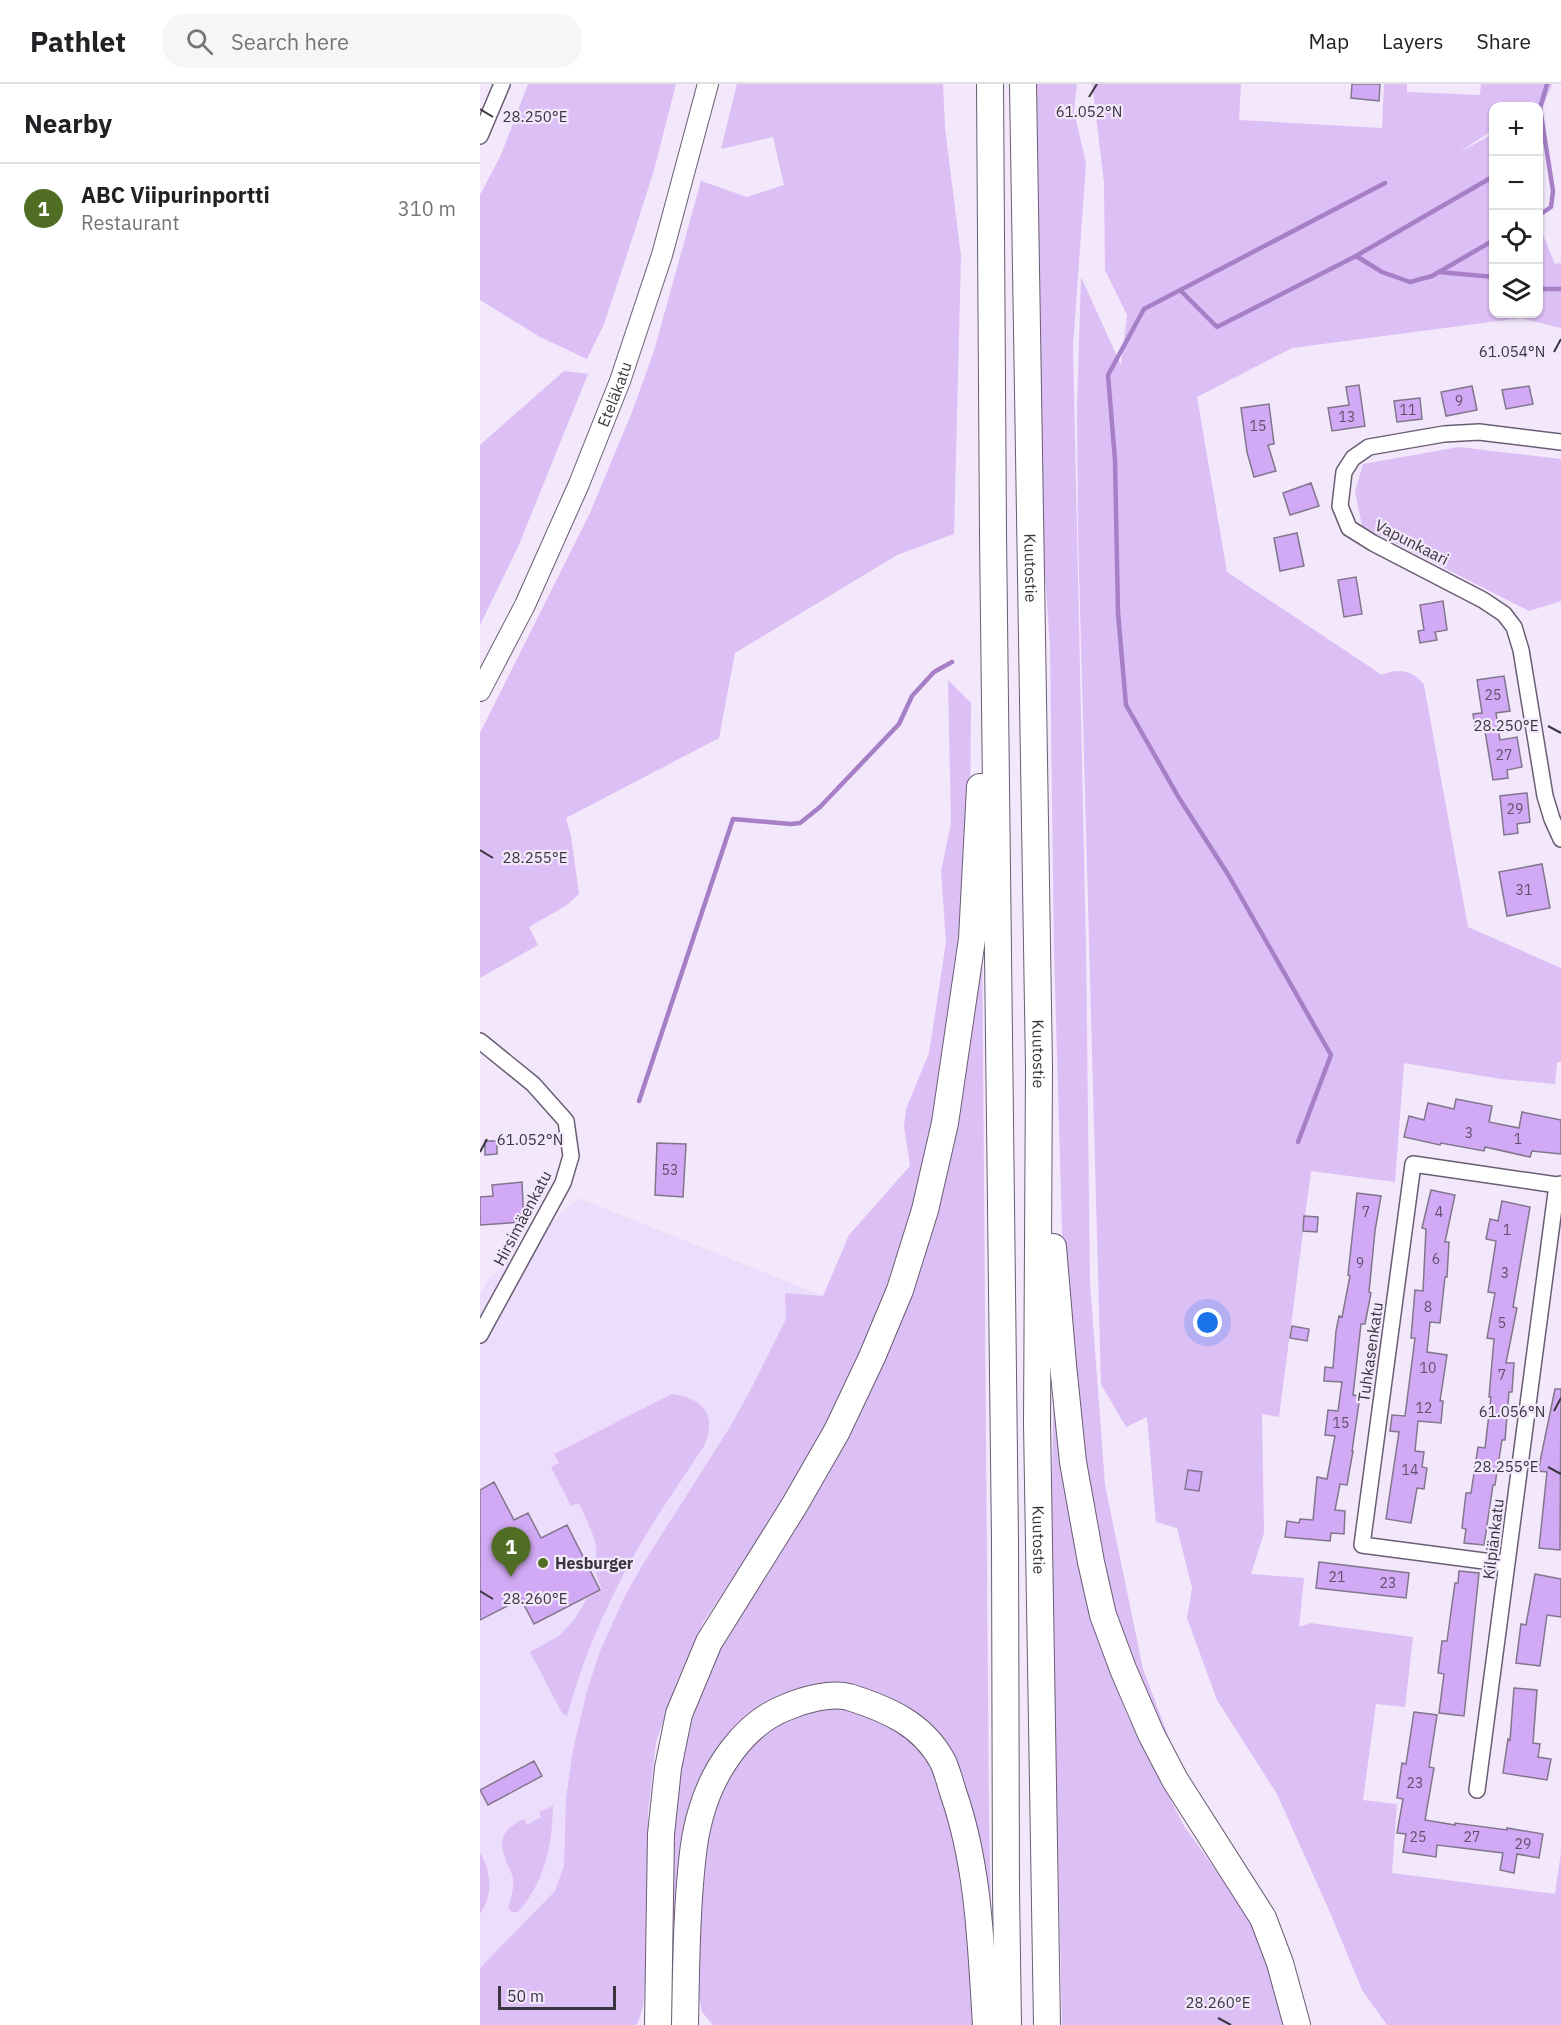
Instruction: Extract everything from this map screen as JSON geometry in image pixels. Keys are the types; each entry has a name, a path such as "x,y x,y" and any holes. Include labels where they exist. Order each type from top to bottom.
{"highway":[{"name":"Kuutostie","path":"990,84 1008,2025"},
{"name":"Kuutostie","path":"1023,84 1039,1068 1037,1424 1047,2025"},
{"path":"658,2025 661,1834 668,1768 679,1714 710,1642 794,1506 837,1431 872,1357 904,1279 925,1210 945,1123 972,939 993,535"},
{"path":"1039,1068 1073,1462 1091,1562 1104,1615 1150,1734 1175,1780 1263,1918 1280,1963 1297,2025"},
{"path":"685,2025 687,1921 693,1850 701,1812 712,1783 732,1750 749,1731 773,1712 806,1699 844,1696 881,1707 915,1726 943,1762 963,1820 976,1892 986,2025"}],"main road":[{"name":"Eteläkatu","path":"480,691 525,605 579,484 620,381 662,255 708,84"}],"street":[{"path":"480,136 502,84"},
{"name":"Vapunkaari","path":"1561,442 1479,432 1444,434 1369,447 1353,458 1344,472 1340,506 1349,528 1372,543 1483,600 1504,614 1514,627 1521,650 1545,796 1561,839"},
{"name":"Hirsimäenkatu","path":"480,1041 533,1084 566,1120 571,1156 563,1183 480,1335"},
{"name":"Tuhkasenkatu","path":"1508,1564 1362,1545 1413,1164 1559,1185"},
{"name":"Kilpiänkatu","path":"1477,1790 1559,1185"}],"shaded area":[{"path":"528,84 676,84 654,170 635,230 604,324 587,359 540,337 480,300 480,195 501,155"},
{"path":"737,84 943,84 945,128 961,256 954,534 897,555 735,653 719,738 566,818 571,836 579,894 567,905 529,927 538,945 480,978 480,733 590,513 632,412 654,351 701,181 747,197 784,185 773,137 721,149"},
{"path":"1037,84 1077,84 1074,111 1086,163 1073,347 1086,948 1090,1283 1105,1485 1143,1669 1181,1770 1141,1687 1110,1597 1088,1488 1063,1261 1054,953 1050,646 1042,532"},
{"path":"1092,84 1241,84 1239,120 1382,128 1384,84 1407,84 1407,92 1480,95 1481,84 1552,84 1543,107 1543,102 1489,102 1489,133 1458,153 1489,136 1489,318 1521,318 1292,348 1197,397 1227,572 1382,675 1400,671 1416,676 1420,680 1424,685 1468,927 1561,968 1561,1062 1557,1062 1555,1084 1501,1079 1404,1063 1395,1182 1311,1171 1279,1417 1262,1414 1264,1533 1251,1574 1304,1578 1299,1627 1311,1623 1413,1637 1405,1707 1376,1704 1363,1800 1397,1804 1392,1873 1555,1894 1561,1852 1561,2025 1387,2025 1362,1990 1277,1794 1217,1700 1187,1618 1192,1588 1177,1528 1156,1522 1147,1417 1126,1427 1101,1384 1078,533 1077,406 1081,277 1121,365 1127,315 1105,270 1104,182"},
{"path":"1543,235 1555,264 1561,263 1561,328 1521,318 1543,318"},
{"path":"564,371 588,374 518,547 480,625 480,445"},
{"path":"1459,447 1561,459 1561,601 1529,611 1362,526 1355,491 1363,464"},
{"path":"948,680 971,703 970,813 962,936 929,1146 909,1222 877,1313 834,1414 778,1509 703,1623 677,1681 656,1742 648,1813 646,1966 643,2006 638,2023 635,2025 480,2025 480,1968 555,1891 564,1866 566,1798 573,1750 587,1691 600,1651 625,1596 730,1427 751,1389 786,1319 785,1293 823,1296 849,1235 910,1166 904,1126 906,1109 929,1053 946,942 941,871 951,824"},
{"path":"982,925 992,1968 977,1842 965,1788 941,1737 850,1688 721,1745 673,2025 666,2025 672,1802 693,1703 712,1658 798,1516 958,1120 972,1025"},
{"path":"578,1198 823,1296 645,1608 584,2003 480,2019 480,1294 488,1280"},
{"path":"1054,1375 1074,1543 1098,1638 1126,1713 1184,1826 1228,1887 1258,1936 1276,1985 1285,2025 1062,2025 1051,1527"},
{"path":"672,1394 692,1399 705,1410 709,1425 708,1435 704,1446 640,1544 612,1597 587,1655 567,1716 562,1713 530,1652 559,1636 574,1620 587,1598 602,1590 596,1573 595,1542 579,1503 571,1506 551,1467 559,1463 554,1454"},
{"path":"816,1708 853,1709 886,1721 915,1743 942,1786 955,1843 976,2025 713,2025 702,2012 695,1974 705,1832 728,1773 750,1743 788,1716"},
{"path":"553,1806 549,1849 541,1875 518,1912 512,1912 508,1908 513,1890 513,1878 503,1850 503,1838 516,1823 524,1819 527,1825 541,1817 539,1812"},
{"path":"480,1853 489,1876 489,1892 480,1914"}],"building":[{"path":"1352,84 1380,84 1379,101 1351,98"},
{"path":"1359,385 1365,426 1332,431 1328,408 1349,405 1346,387"},
{"path":"1472,386 1477,410 1446,416 1441,392"},
{"path":"1529,386 1533,404 1506,409 1502,390"},
{"path":"1420,398 1422,419 1397,422 1394,401"},
{"path":"1269,404 1274,444 1268,445 1276,471 1254,477 1247,452 1241,408"},
{"path":"1311,483 1319,506 1290,515 1283,493"},
{"path":"1297,533 1304,566 1280,571 1274,538"},
{"path":"1356,577 1362,614 1344,617 1338,580"},
{"path":"1443,601 1447,630 1435,632 1437,640 1420,643 1418,631 1424,630 1420,605"},
{"path":"1504,676 1510,711 1496,713 1500,740 1517,737 1522,767 1507,770 1508,778 1493,780 1484,725 1475,726 1473,714 1482,713 1477,680"},
{"path":"1527,793 1530,822 1517,824 1518,833 1504,835 1500,796"},
{"path":"1542,864 1550,908 1507,916 1499,872"},
{"path":"1456,1099 1492,1106 1489,1122 1519,1128 1522,1112 1561,1120 1561,1154 1532,1151 1530,1157 1485,1147 1484,1151 1404,1137 1409,1116 1424,1120 1428,1103 1454,1109"},
{"path":"485,1141 497,1141 497,1154 485,1155"},
{"path":"657,1143 686,1144 683,1197 655,1195"},
{"path":"522,1182 524,1222 480,1225 480,1197 493,1196 492,1185"},
{"path":"1431,1190 1455,1195 1445,1242 1449,1242 1447,1277 1445,1277 1440,1323 1430,1322 1427,1352 1447,1355 1440,1401 1443,1401 1441,1423 1418,1421 1415,1451 1424,1452 1422,1467 1427,1468 1424,1489 1417,1488 1411,1523 1386,1519 1399,1432 1390,1431 1392,1415 1405,1416 1415,1338 1411,1338 1415,1290 1423,1291 1426,1229 1422,1228"},
{"path":"1357,1193 1381,1196 1375,1231 1369,1292 1371,1293 1365,1324 1361,1324 1353,1395 1360,1396 1353,1451 1347,1485 1340,1484 1335,1510 1345,1511 1344,1534 1331,1533 1330,1541 1285,1537 1287,1521 1299,1523 1300,1519 1313,1520 1317,1477 1327,1479 1335,1436 1325,1435 1328,1410 1338,1411 1342,1382 1324,1381 1325,1367 1333,1368 1336,1331 1339,1316 1342,1317 1350,1276 1348,1275"},
{"path":"1502,1201 1530,1207 1513,1307 1517,1308 1506,1363 1514,1363 1512,1392 1509,1392 1505,1440 1502,1440 1495,1485 1493,1485 1484,1545 1464,1543 1466,1529 1462,1528 1466,1493 1471,1493 1478,1447 1485,1448 1494,1339 1487,1338 1495,1293 1488,1292 1496,1241 1486,1239 1490,1219 1498,1221"},
{"path":"1304,1216 1318,1217 1317,1232 1303,1231"},
{"path":"1292,1326 1309,1329 1307,1341 1290,1338"},
{"path":"1555,1389 1561,1389 1560,1550 1539,1548 1547,1472 1538,1471"},
{"path":"1188,1470 1202,1472 1199,1491 1185,1489"},
{"path":"494,1482 514,1520 528,1513 541,1538 567,1525 600,1590 534,1624 521,1599 480,1620 480,1490"},
{"path":"1319,1562 1409,1573 1406,1598 1316,1588"},
{"path":"1459,1571 1479,1573 1464,1716 1439,1713 1444,1674 1438,1673 1442,1641 1447,1641 1455,1583 1458,1583"},
{"path":"1535,1574 1561,1579 1561,1617 1547,1615 1540,1666 1516,1663 1521,1624 1526,1625"},
{"path":"1514,1688 1537,1690 1533,1743 1540,1744 1538,1757 1551,1759 1547,1780 1503,1773 1508,1739 1510,1740"},
{"path":"1414,1712 1437,1715 1429,1767 1434,1768 1425,1820 1543,1834 1539,1858 1517,1854 1514,1873 1500,1870 1503,1853 1437,1845 1436,1857 1403,1852 1406,1834 1397,1833 1403,1799 1397,1798 1402,1763 1406,1764"},
{"path":"534,1761 542,1776 488,1805 480,1790"}],"waterway":[{"path":"1543,213 1551,207 1553,191 1540,108 1547,84"},
{"path":"1180,290 1217,327 1356,256 1489,179"},
{"path":"1298,1142 1331,1055 1229,876 1179,798 1126,705 1118,613 1115,460 1108,375 1144,309 1385,183"},
{"path":"1356,256 1382,272 1410,282 1432,276 1489,243"},
{"path":"1439,272 1489,277"},
{"path":"1543,289 1561,289"},
{"path":"639,1101 733,819 800,823 820,807 899,724 912,696 934,672 952,662"}],"place":[{"name":"Hesburger","path":"543,1563"},
{"name":"ABC Viipurinportti","path":"511,1577"}]}
